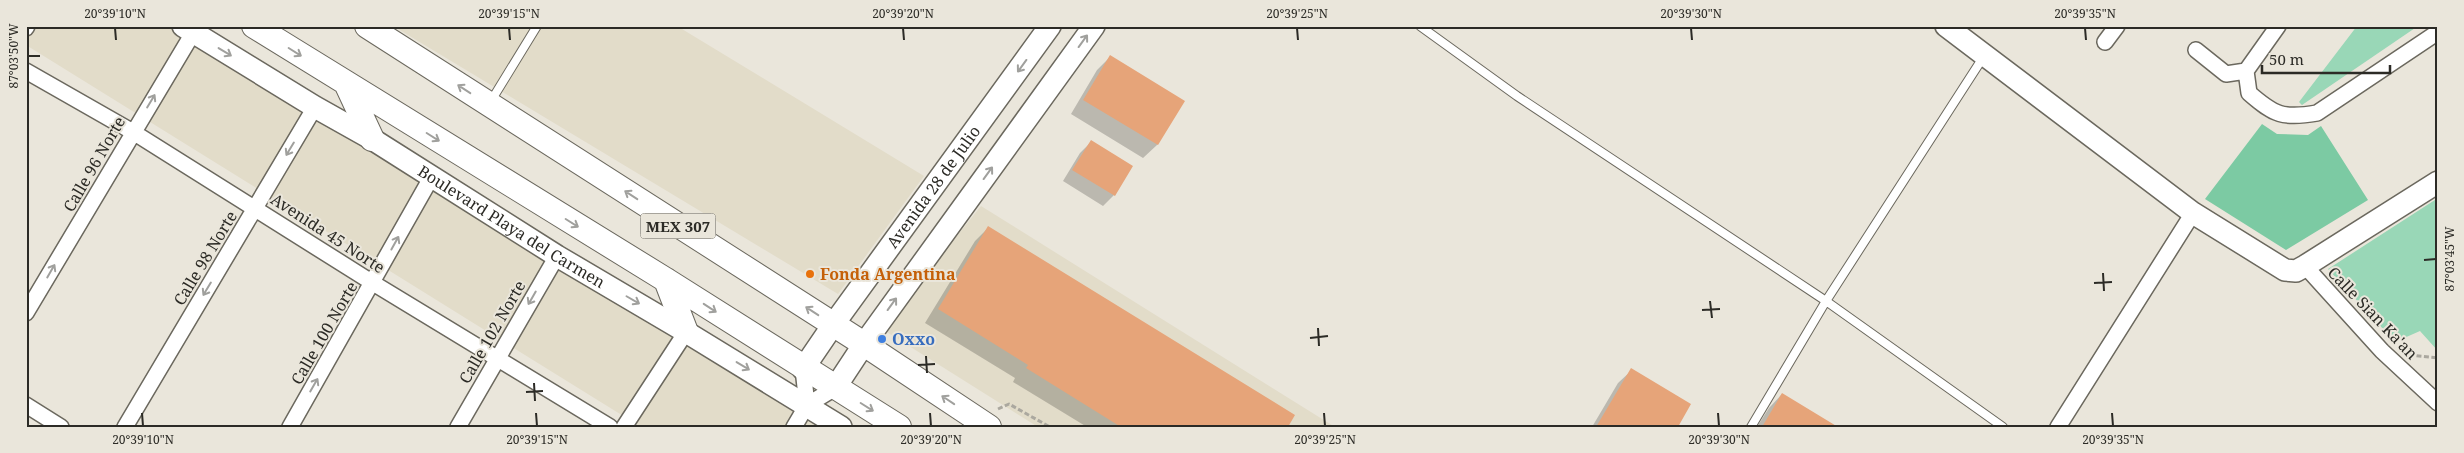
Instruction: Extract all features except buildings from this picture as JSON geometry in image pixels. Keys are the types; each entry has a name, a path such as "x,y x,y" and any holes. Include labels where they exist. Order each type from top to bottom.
{"highway":[{"name":"MEX 307","path":"254,26 666,280 899,427"},
{"name":"MEX 307","path":"367,26 833,324 983,423"},
{"path":"346,83 372,139"},
{"path":"666,280 686,332"}],"main road":[{"name":"Avenida 28 de Julio","path":"804,368 833,324 1050,26"},
{"path":"835,388 864,344 1094,26"},
{"path":"1946,26 2193,213 2285,270 2301,269 2438,182"},
{"name":"Boulevard Playa del Carmen","path":"188,29 315,107 372,139 557,256 841,427"}],"street":[{"path":"2105,42 2117,26"},
{"path":"2278,26 2246,71 2249,93 2267,109 2293,117 2316,113 2438,32"},
{"name":"Calle 96 Norte","path":"26,313 133,132 188,29"},
{"path":"2196,50 2226,74 2246,71"},
{"name":"Avenida 45 Norte","path":"26,70 256,207 373,283 498,357 610,427"},
{"name":"Calle 98 Norte","path":"124,427 315,107"},
{"name":"Calle 100 Norte","path":"290,427 431,178"},
{"path":"2058,427 2193,213"},
{"name":"Calle 102 Norte","path":"458,427 557,256"},
{"name":"Calle Sian Ka'an","path":"2301,269 2382,351 2438,403"},
{"path":"624,427 686,332"},
{"path":"804,368 806,405"},
{"path":"794,427 806,405 835,388"},
{"path":"26,405 61,427"}],"lane":[{"path":"489,104 537,26"},
{"path":"1420,26 1517,96 1826,301 2003,427"},
{"path":"1751,427 1826,301 1985,56"}],"path":[{"path":"983,423 1009,404 1050,427"}],"shaded area":[{"path":"26,26 174,26 820,427 641,427 26,45"},
{"path":"393,26 677,26 924,176 838,294"},
{"path":"981,206 1335,427 1038,427 882,329"}],"green space":[{"path":"2357,26 2418,26 2302,105 2299,102"},
{"path":"2262,124 2277,134 2308,135 2321,126 2368,200 2286,250 2205,199"},
{"path":"2438,198 2438,351 2420,331 2395,342 2328,269"}],"place":[{"name":"Fonda Argentina","path":"810,274"},
{"name":"Oxxo","path":"882,339"}]}
